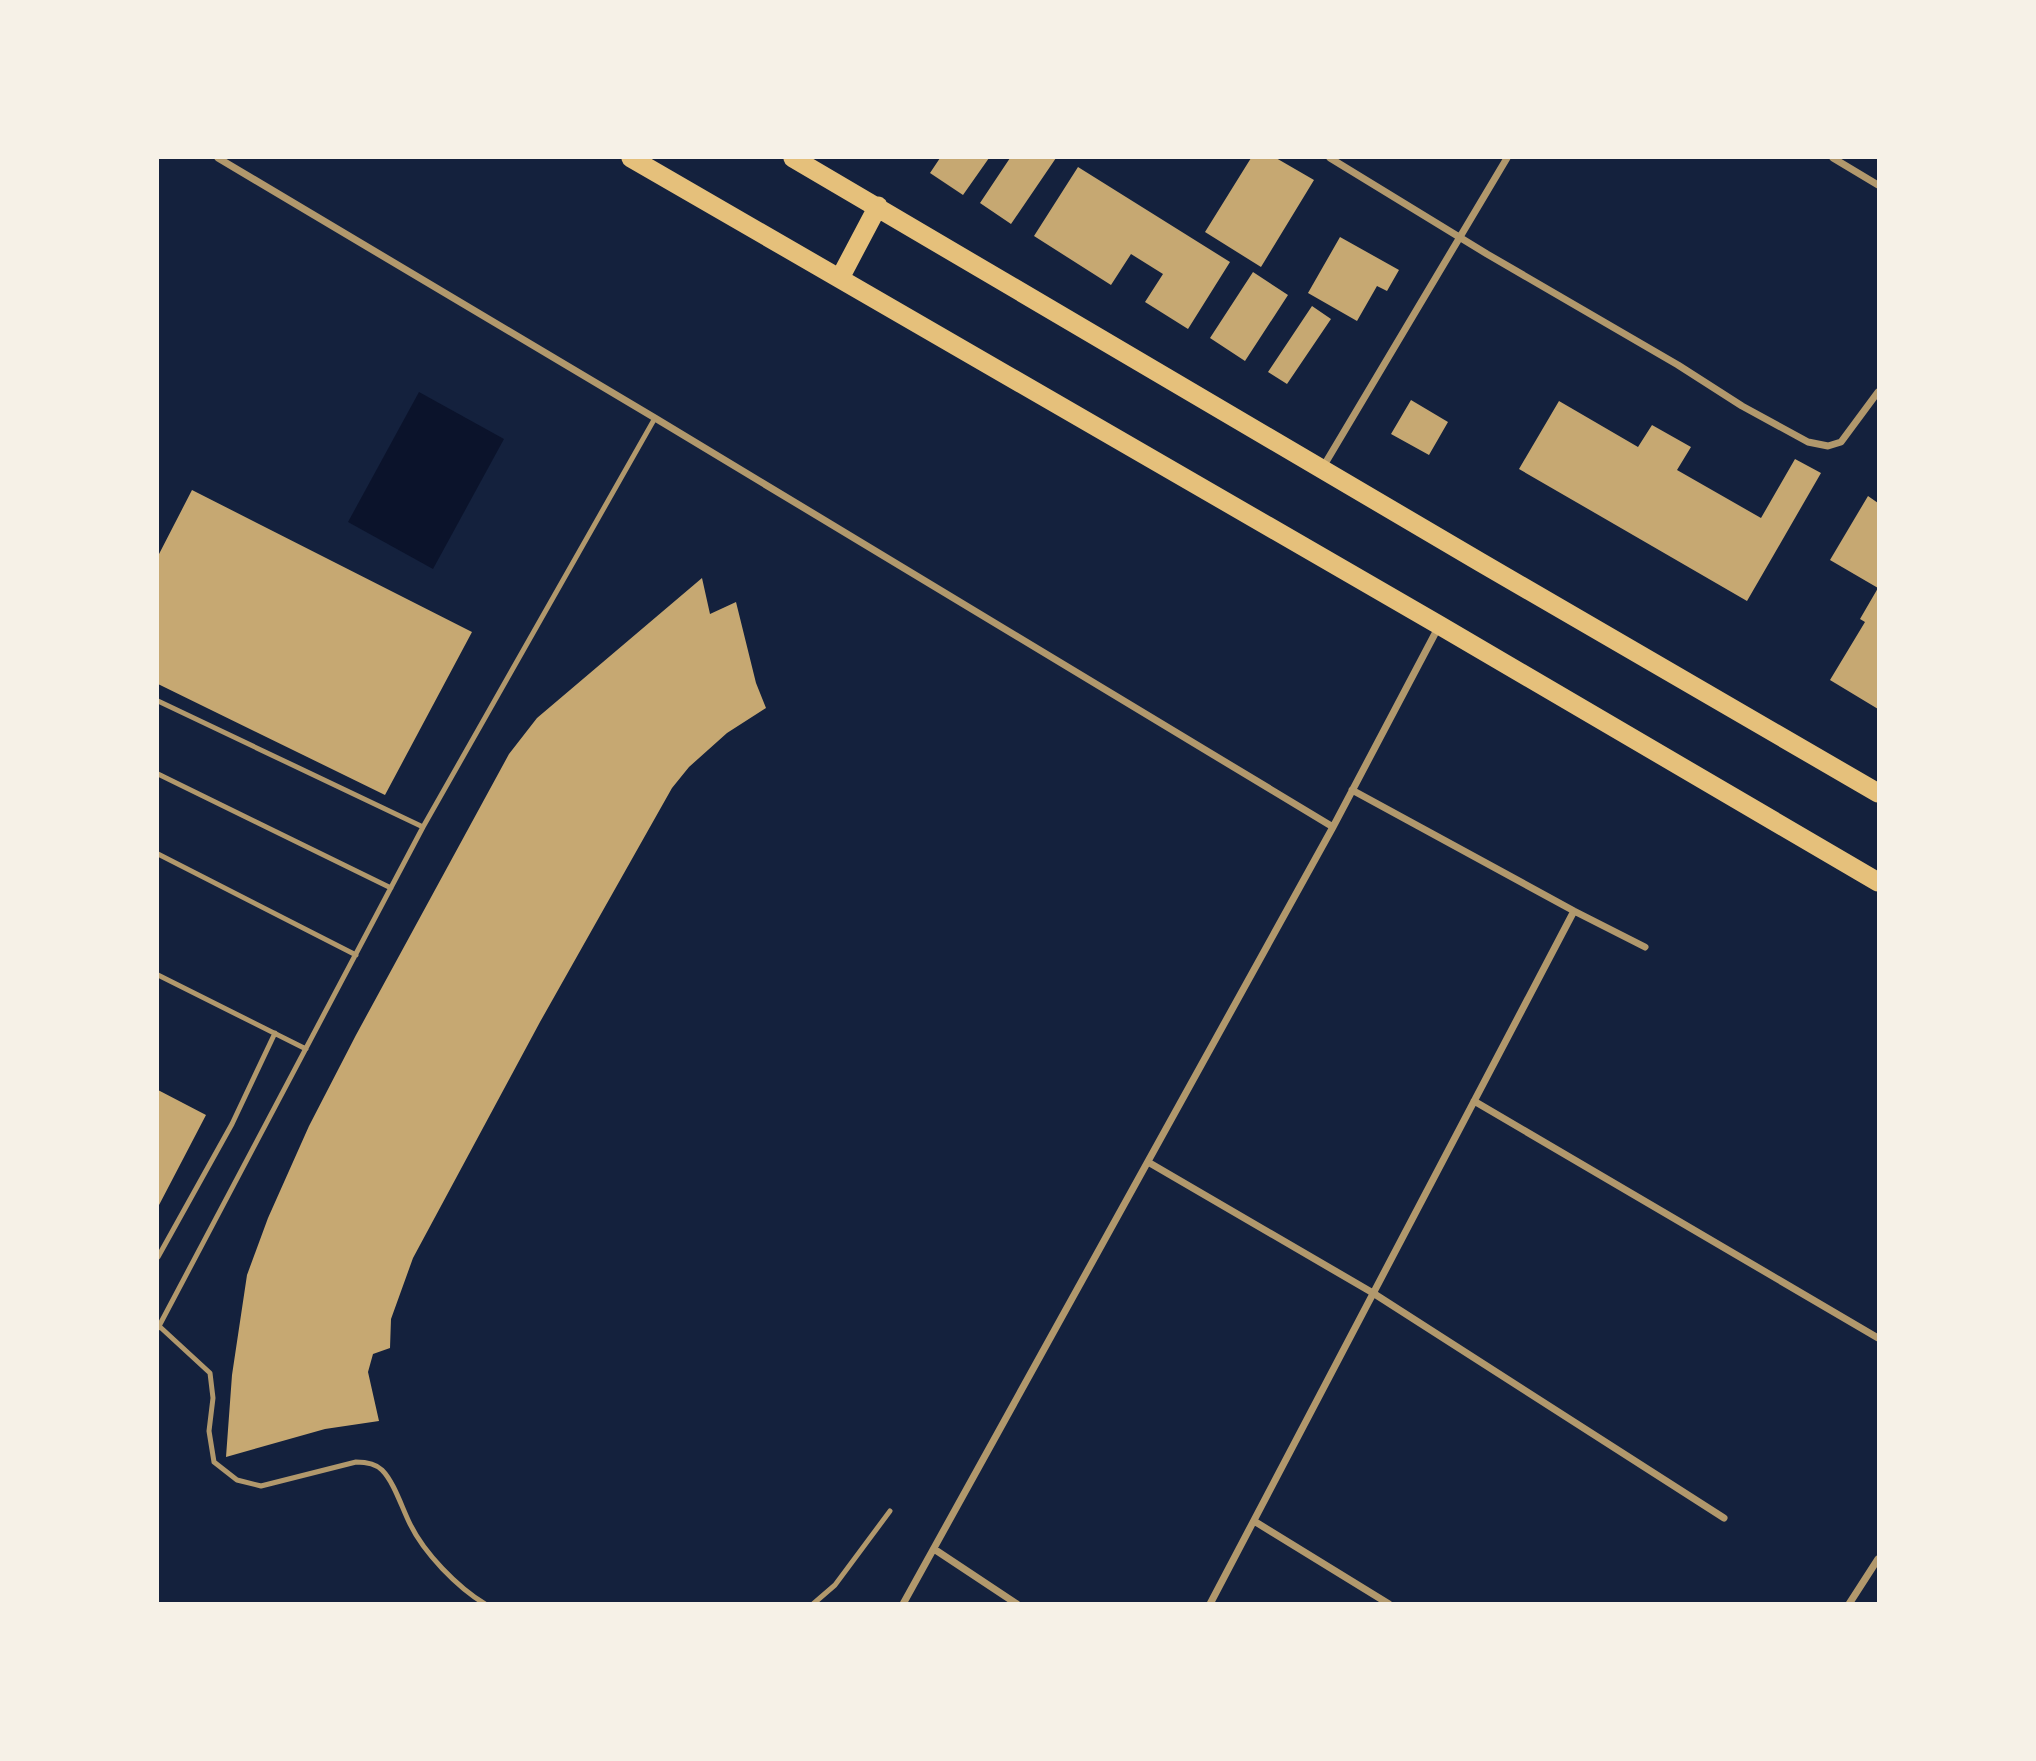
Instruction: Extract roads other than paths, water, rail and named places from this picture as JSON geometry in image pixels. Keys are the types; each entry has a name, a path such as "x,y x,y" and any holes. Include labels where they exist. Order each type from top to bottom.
{"highway":[{"path":"631,158 1439,625 1878,883"},
{"path":"793,158 1878,793"},
{"path":"840,278 878,206"}],"street":[{"path":"218,158 1333,827"},
{"path":"1330,158 1678,365 1742,406 1808,442 1828,446 1841,442 1878,392"},
{"path":"1322,468 1507,158"},
{"path":"1833,158 1878,185"},
{"path":"903,1604 1333,827 1439,625"},
{"path":"1352,790 1645,947"},
{"path":"1210,1604 1574,911"},
{"path":"1474,1101 1878,1338"},
{"path":"1147,1162 1373,1293 1724,1517"},
{"path":"1254,1521 1389,1604"},
{"path":"934,1549 1017,1604"},
{"path":"1849,1604 1878,1559"}],"lane":[{"path":"485,1604 439,1565 411,1527 382,1470 371,1463 356,1462 261,1486 237,1480 214,1462 209,1431 213,1398 210,1373 158,1327 424,827 655,418"},
{"path":"158,701 424,827"},
{"path":"158,774 391,888"},
{"path":"158,854 356,955"},
{"path":"158,975 306,1049"},
{"path":"158,1257 232,1124 275,1033"},
{"path":"813,1604 835,1585 890,1511"}],"water":[{"path":"419,392 504,439 433,569 348,522"}]}
